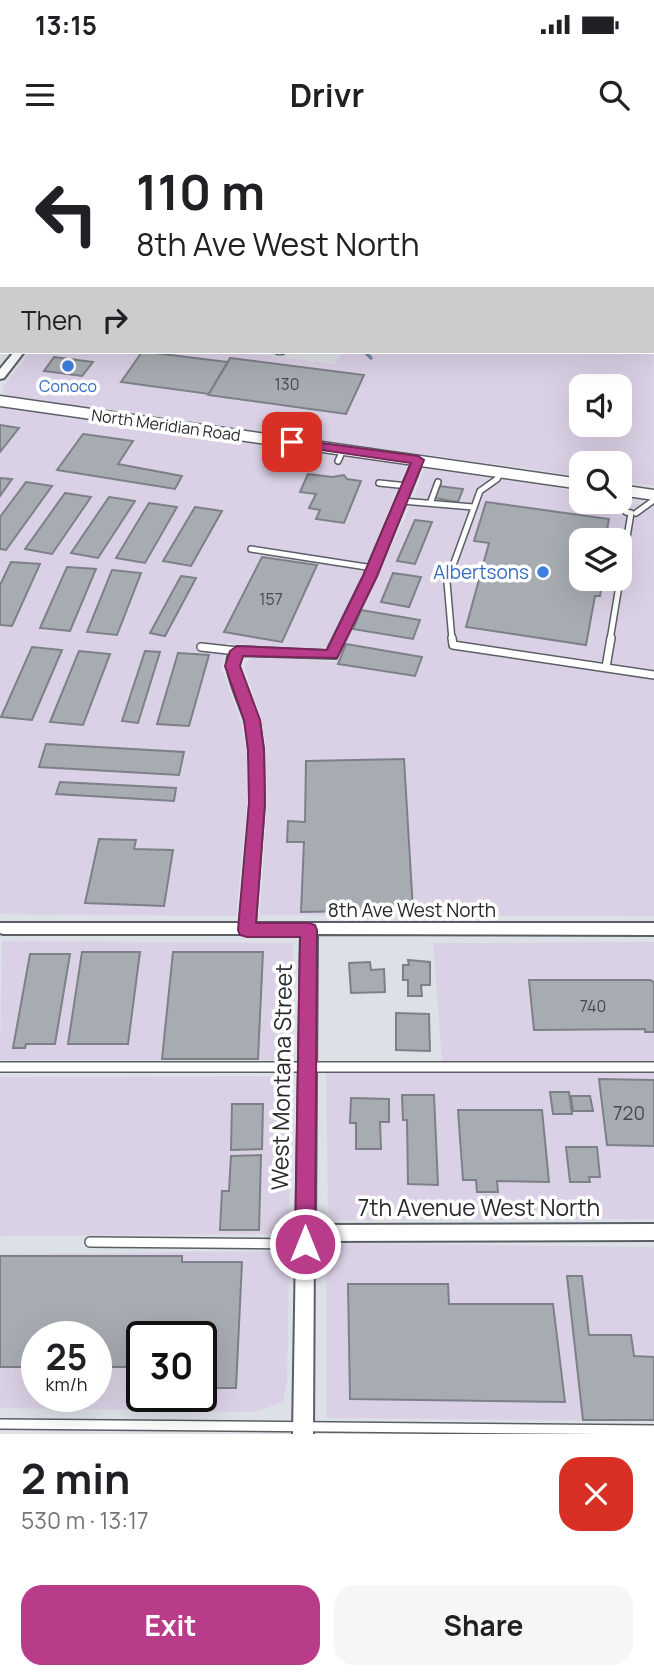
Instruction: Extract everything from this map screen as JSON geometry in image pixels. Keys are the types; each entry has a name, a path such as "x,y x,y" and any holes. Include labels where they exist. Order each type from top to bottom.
{"street":[{"path":"0,376 17,354"},
{"name":"North Meridian Road","path":"0,401 341,455 418,460 569,482"},
{"path":"247,930 257,803 256,750 252,720 232,666 237,651 331,655 373,568 418,460"},
{"path":"632,493 654,498"},
{"name":"8th Ave West North","path":"1,928 654,929"},
{"name":"West Montana Street","path":"303,1431 309,930"},
{"name":"7th Avenue West North","path":"305,1238 654,1232"}],"lane":[{"path":"501,472 497,479 480,491 447,582 453,645 654,675"},
{"path":"379,482 408,486"},
{"path":"431,501 438,482"},
{"path":"636,513 654,498"},
{"path":"401,501 431,501 473,507"},
{"path":"606,667 631,514"},
{"path":"251,549 373,568"},
{"path":"201,647 237,651"},
{"path":"0,1067 654,1067"},
{"path":"90,1242 305,1238"},
{"path":"0,1423 303,1431 654,1430"}],"shaded area":[{"path":"28,354 252,354 335,364 341,354 653,354 654,486 632,483 632,451 569,451 569,474 6,397 2,388"},
{"path":"0,407 407,464 363,575 329,645 318,649 227,643 221,667 241,723 247,751 247,802 236,916 0,914"},
{"path":"425,467 525,481 569,490 569,514 632,514 632,503 654,507 654,916 260,915 267,802 266,748 261,719 244,664 254,656 336,662 412,503"},
{"path":"2,941 293,943 292,1060 0,1060"},
{"path":"654,942 654,1061 442,1061 433,943"},
{"path":"326,1073 654,1073 654,1219 336,1220 328,1212"},
{"path":"292,1076 289,1217 284,1231 277,1234 0,1236 0,1077"},
{"path":"333,1243 654,1247 654,1421 326,1418 326,1251"},
{"path":"271,1251 287,1258 287,1382 283,1402 256,1412 217,1411 217,1321 126,1321 126,1410 112,1410 112,1321 21,1321 21,1408 0,1408 0,1254"}],"building":[{"path":"141,354 228,362 209,394 121,382"},
{"name":"Conoco","path":"54,357 93,362 82,376 44,371"},
{"path":"230,358 364,375 346,414 208,395"},
{"path":"0,425 19,428 0,452"},
{"path":"83,434 133,441 118,464 182,476 175,489 57,470"},
{"path":"308,474 332,477 344,475 347,479 361,481 344,523 316,519 320,510 309,508 316,494 300,492"},
{"path":"0,478 12,479 0,496"},
{"path":"26,482 52,486 6,550 0,549 0,517"},
{"path":"439,486 463,489 458,502 434,498"},
{"path":"65,493 91,497 52,554 25,549"},
{"path":"109,497 135,501 98,558 71,553"},
{"path":"486,502 609,519 607,528 569,528 569,591 601,591 600,596 595,596 586,645 466,627 489,543 474,541"},
{"path":"149,503 177,507 145,563 116,558"},
{"path":"195,507 222,511 191,566 163,561"},
{"path":"415,520 432,522 415,564 397,561"},
{"path":"262,557 317,565 282,642 224,632"},
{"path":"11,562 40,564 12,626 0,625 0,585"},
{"path":"67,567 96,569 70,631 40,628"},
{"path":"112,570 141,573 117,635 87,632"},
{"path":"393,573 421,577 409,607 381,602"},
{"path":"181,576 196,578 165,636 150,633"},
{"path":"361,610 420,620 413,639 353,629"},
{"path":"346,644 422,657 415,676 338,664"},
{"path":"32,647 62,650 32,720 1,717"},
{"path":"79,651 110,654 83,725 50,722"},
{"path":"145,651 160,652 138,723 122,721"},
{"path":"178,653 209,655 189,726 157,724"},
{"path":"46,744 184,752 179,775 39,767"},
{"path":"404,759 413,910 301,912 304,842 287,842 288,821 305,822 306,761"},
{"path":"60,782 176,788 174,801 56,794"},
{"path":"99,839 136,840 134,849 173,850 164,906 85,903"},
{"path":"82,952 140,952 128,1044 68,1044"},
{"path":"173,952 263,952 258,1059 162,1059"},
{"path":"30,954 70,954 55,1044 26,1044 25,1048 13,1048"},
{"path":"408,960 430,962 430,985 421,985 422,996 408,996 408,980 403,980 403,965 409,965"},
{"path":"370,962 371,970 384,969 385,992 351,993 349,963"},
{"path":"529,980 650,980 654,982 654,1032 645,1032 645,1029 534,1030"},
{"path":"396,1013 429,1014 430,1051 396,1050"},
{"path":"599,1079 654,1080 654,1146 607,1145"},
{"path":"550,1092 569,1092 572,1114 553,1114"},
{"path":"402,1095 434,1095 438,1185 408,1184 407,1120 403,1120"},
{"path":"571,1096 590,1096 593,1111 573,1111"},
{"path":"351,1098 389,1099 389,1122 380,1122 381,1149 356,1149 356,1123 350,1123"},
{"path":"232,1104 263,1104 262,1149 231,1150"},
{"path":"458,1110 542,1110 549,1182 497,1181 498,1192 477,1192 476,1180 463,1180"},
{"path":"566,1147 597,1147 600,1177 589,1177 590,1182 570,1182"},
{"path":"261,1155 259,1230 220,1230 222,1191 229,1191 231,1156"},
{"path":"0,1256 182,1256 182,1262 242,1262 236,1388 217,1388 217,1321 126,1321 126,1367 112,1367 112,1321 21,1321 21,1367 0,1367"},
{"path":"567,1276 582,1276 589,1335 631,1335 634,1356 654,1357 654,1420 583,1420"},
{"path":"348,1284 448,1284 449,1304 553,1304 565,1402 350,1399"}],"waterway":[{"path":"367,354 371,358"}],"place":[{"name":"Conoco","path":"68,366"},
{"name":"Albertsons","path":"543,572"}],"route":[{"path":"292,442 418,460 370,576 331,655 237,651 232,666 252,720 256,750 257,803 247,930 309,930 305,1244"}]}
